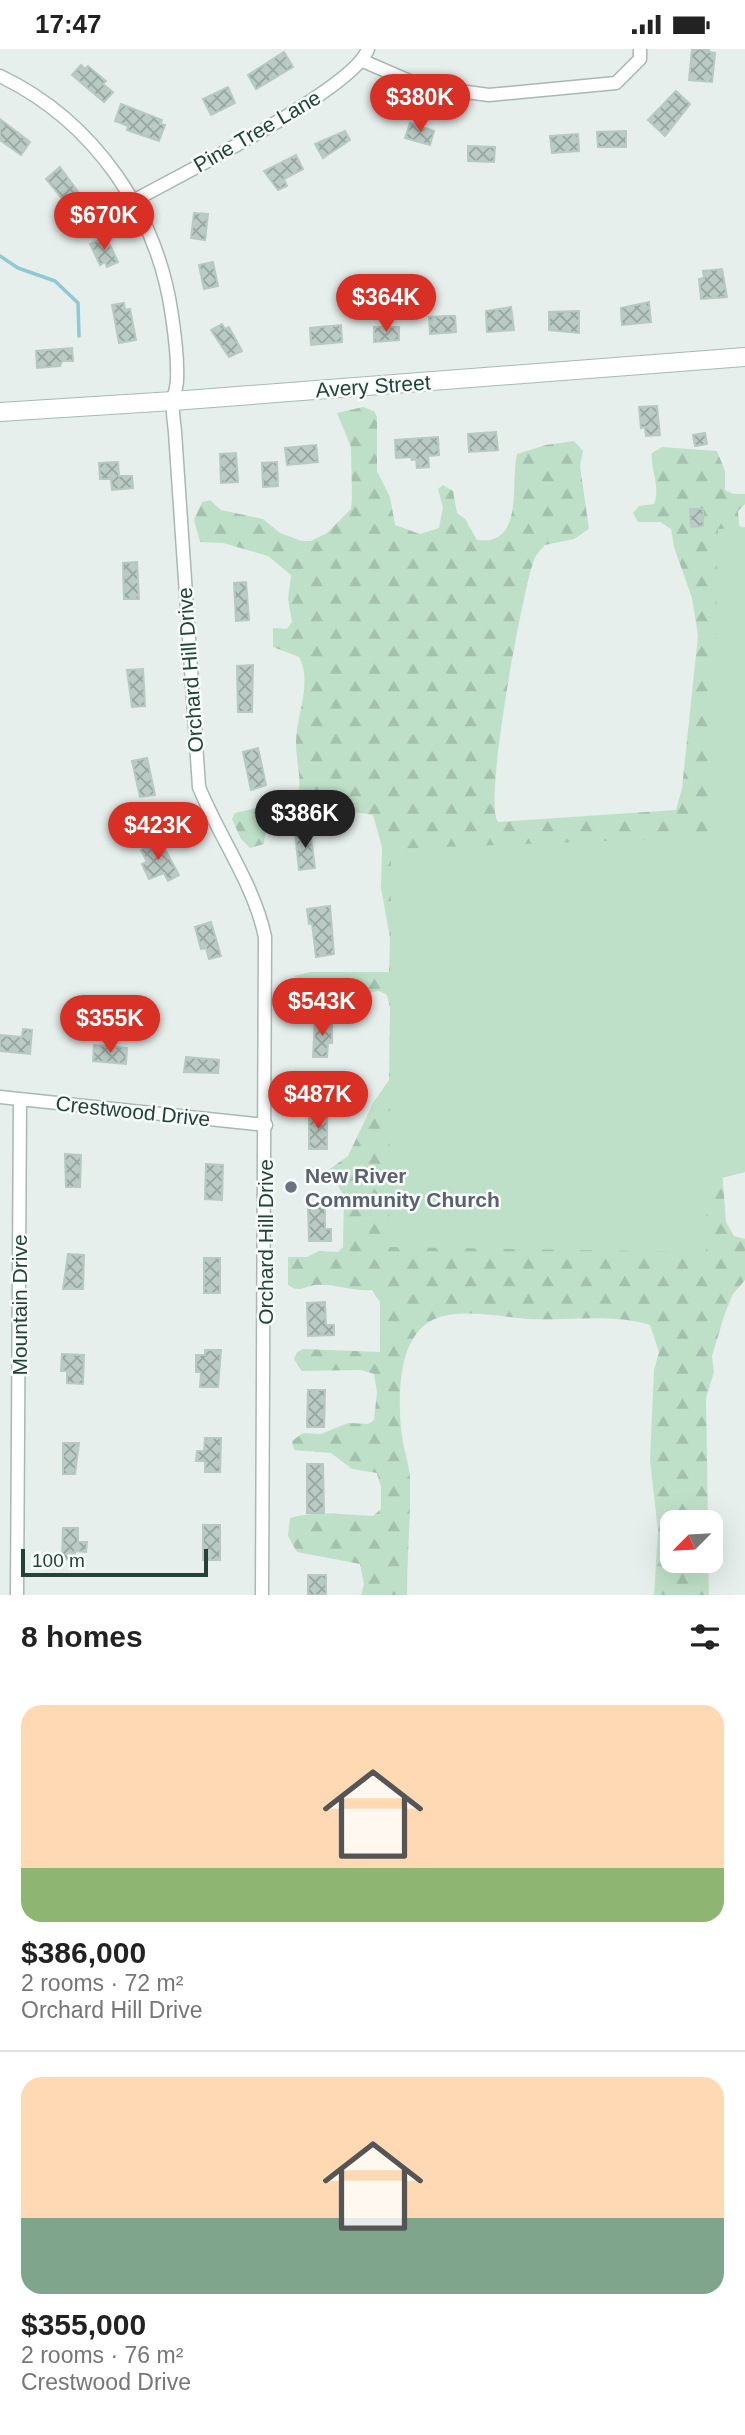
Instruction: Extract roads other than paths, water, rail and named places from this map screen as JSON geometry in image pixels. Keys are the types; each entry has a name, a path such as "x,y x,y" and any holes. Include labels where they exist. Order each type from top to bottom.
{"main road":[{"name":"Avery Street","path":"0,412 745,357"}],"street":[{"path":"365,55 421,86 489,95 616,83 640,59 640,49"},
{"name":"Pine Tree Lane","path":"135,200 323,94 365,55"},
{"name":"Orchard Hill Drive","path":"0,76 53,107 107,161 135,200 163,267 170,303 178,381 173,401 197,775 215,828 260,910 265,937 262,1595"},
{"name":"Crestwood Drive","path":"0,1097 266,1125"},
{"name":"Mountain Drive","path":"17,1595 20,1100"}],"waterway":[{"path":"0,256 18,268 55,281 78,303 79,336"}],"place":[{"name":"New River Community Church","path":"291,1187"}]}
